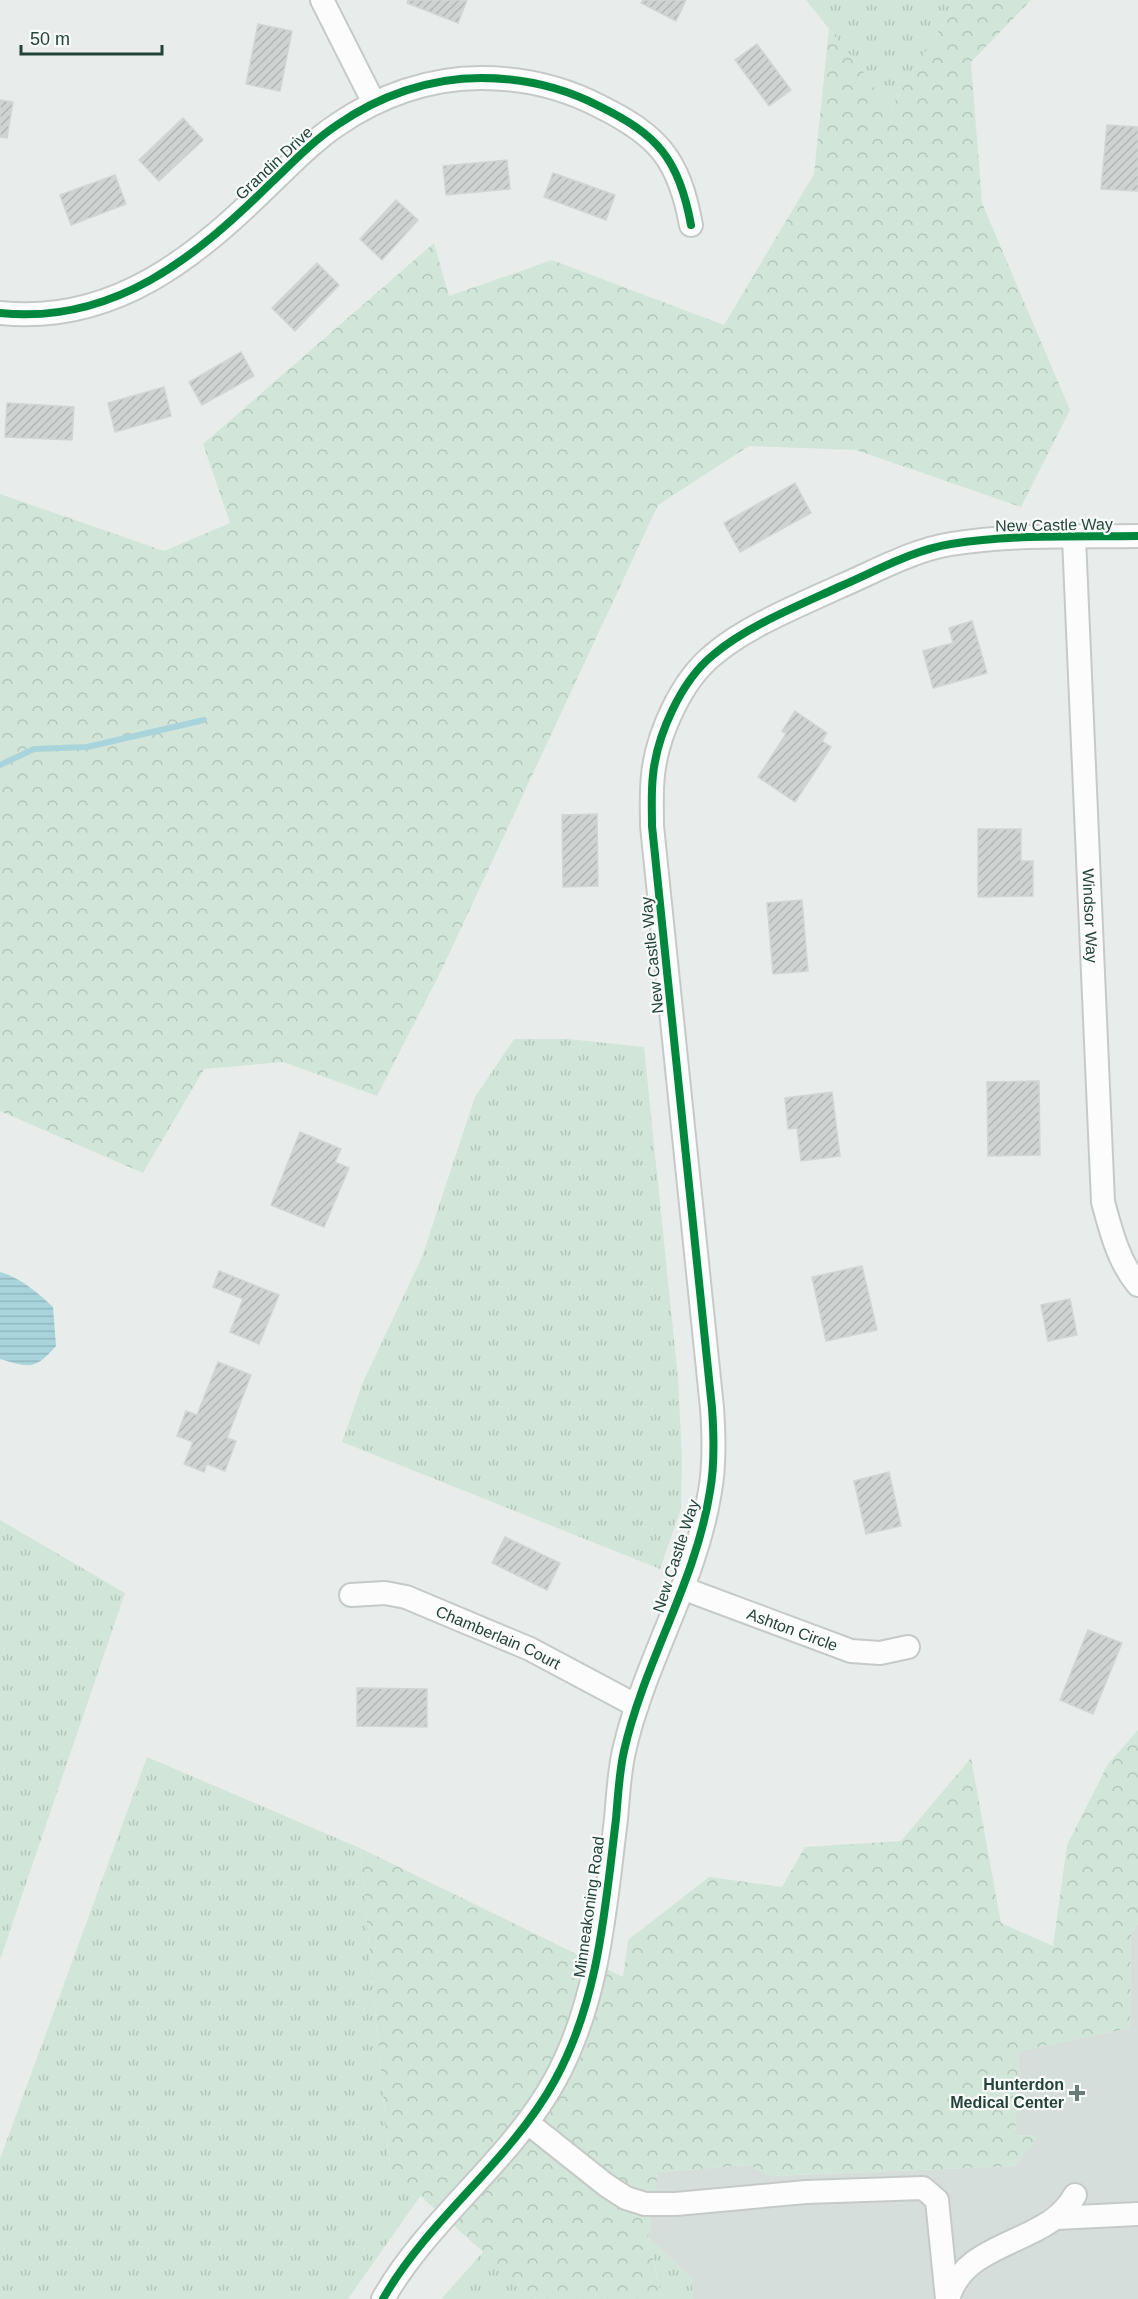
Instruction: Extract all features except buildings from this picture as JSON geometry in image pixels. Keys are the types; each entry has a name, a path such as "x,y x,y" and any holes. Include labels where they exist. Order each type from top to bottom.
{"street":[{"path":"322,0 374,103"},
{"name":"Grandin Drive","path":"0,313 76,310 108,301 162,274 230,222 335,126 374,103 411,88 468,78 523,79 593,102 632,124 661,147 675,168 686,196 691,225"},
{"name":"New Castle Way","path":"637,1706 704,1523 711,1490 714,1444 652,826 653,774 667,721 688,683 712,656 753,629 798,605 913,555 949,544 993,539 1138,536"},
{"name":"Windsor Way","path":"1074,538 1103,1202 1114,1242 1138,1285"},
{"name":"Ashton Circle","path":"682,1588 851,1651 880,1653 908,1647"},
{"name":"Chamberlain Court","path":"351,1595 385,1593 406,1597 530,1649 637,1706"},
{"name":"Minneakoning Road","path":"383,2299 408,2261 528,2122 555,2080 579,2028 600,1944 624,1753 637,1706"},
{"path":"528,2122 606,2185 626,2198 645,2204 676,2204 806,2192 923,2188 937,2199 947,2299"},
{"path":"947,2299 952,2283 967,2267 982,2256 1056,2218 1068,2208 1075,2195"},
{"path":"1056,2218 1138,2214"}],"shaded area":[{"name":"Hunterdon Medical Center","path":"1138,1923 1138,2299 693,2299 691,2278 648,2237 658,2172 749,2165 772,2176 1015,2166 1038,2136 1015,2135 1019,2051 1130,2028 1131,1935"}],"green space":[{"path":"806,0 971,0 946,19 888,112 869,79"},
{"path":"971,0 1031,0 971,62 982,203 1070,410 1021,507 856,450 749,446 658,505 442,969 377,1096 283,1062 204,1069 143,1173 0,1111 0,494 164,551 230,523 203,444 434,243 449,296 552,260 724,325 814,174 829,29 869,79 888,112 946,19"},
{"path":"514,1039 568,1039 644,1047 678,1378 682,1459 681,1509 660,1569 342,1442 363,1382 422,1257 475,1097"},
{"path":"0,1520 125,1593 0,1960"},
{"path":"1138,1730 1138,1923 1131,1935 1130,2028 1019,2051 1015,2135 1039,2136 1015,2166 772,2176 749,2165 658,2172 648,2237 662,2299 536,2299 390,2169 360,1848 623,1977 628,1940 709,1877 782,1887 805,1847 901,1841 971,1758 1001,1923 1053,1946 1067,1845 1108,1764"},
{"path":"147,1757 360,1848 390,2169 421,2195 348,2299 0,2299 0,2159"},
{"path":"648,2237 691,2278 693,2299 662,2299"},
{"path":"484,2251 536,2299 441,2299"}],"water":[{"path":"0,1272 22,1282 53,1307 56,1346 37,1363 25,1365 0,1359"}],"waterway":[{"path":"0,765 34,749 87,747 204,720"}],"cycle path":[{"path":"0,313 41,314 80,308 116,297 150,280 183,260 213,236 303,152 337,125 387,97 442,81 481,78 542,85 585,99 619,117 651,139 663,152 680,183 691,225"},
{"path":"383,2299 423,2242 493,2164 537,2110 570,2049 582,2018 598,1953 624,1751 644,1686 693,1558 710,1491 714,1450 712,1408 652,826 655,759 665,726 691,679 701,666 727,644 774,617 909,556 937,547 974,541 1044,537 1138,536"}],"place":[{"name":"Hunterdon Medical Center","path":"1077,2093"}]}
